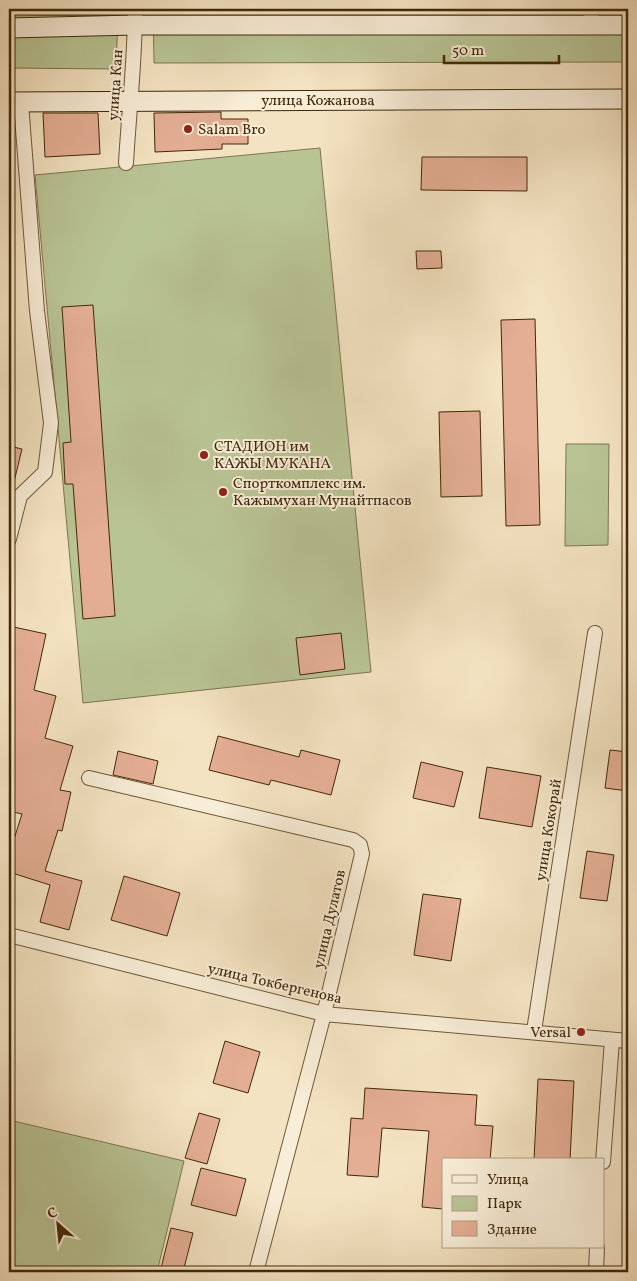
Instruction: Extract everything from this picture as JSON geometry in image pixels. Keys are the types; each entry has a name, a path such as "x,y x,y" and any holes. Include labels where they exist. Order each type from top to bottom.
{"street":[{"path":"9,28 135,17 591,16 628,24"},
{"name":"улица Кан","path":"126,163 128,119 132,100 135,17"},
{"name":"улица Кожанова","path":"15,103 132,100 628,99"},
{"path":"9,540 20,496 45,472 51,423 15,103"},
{"name":"улица Кокорай","path":"534,1031 594,634"},
{"name":"улица Дулатов","path":"89,778 353,840 360,845 362,854 324,1014 256,1272"},
{"name":"улица Токбергенова","path":"9,935 324,1014 534,1031 628,1041"},
{"path":"603,1158 612,1040"},
{"path":"596,1272 597,1248"}],"green space":[{"path":"153,9 628,9 628,62 154,63"},
{"path":"118,15 116,69 9,68 9,16"},
{"path":"320,148 371,672 83,703 35,175"},
{"path":"566,444 609,444 608,545 565,546"},
{"path":"9,1120 184,1161 157,1272 9,1272"}],"building":[{"name":"Salam Bro","path":"221,112 221,119 248,119 248,144 222,144 222,149 155,152 154,113"},
{"path":"43,113 98,113 100,154 45,157"},
{"path":"422,157 527,157 527,191 421,190"},
{"path":"416,251 441,251 442,268 417,269"},
{"path":"93,305 115,616 83,619 73,484 65,484 63,443 71,442 62,307"},
{"path":"535,319 540,525 506,526 501,320"},
{"path":"480,411 482,496 441,497 439,412"},
{"path":"9,446 22,449 13,486 9,485"},
{"path":"9,626 46,634 34,690 56,696 45,738 73,746 60,790 71,792 62,831 58,830 45,871 82,881 69,930 40,922 50,885 9,872 9,855 22,814 9,811"},
{"path":"341,633 345,669 300,675 296,638"},
{"path":"218,736 299,757 301,750 340,760 331,795 271,780 269,785 209,770"},
{"path":"610,750 628,752 628,791 605,788"},
{"path":"118,751 158,761 153,784 113,775"},
{"path":"421,762 463,772 454,807 413,798"},
{"path":"487,767 541,776 532,827 479,818"},
{"path":"587,851 614,855 607,901 580,898"},
{"path":"124,876 180,893 167,936 111,920"},
{"path":"423,894 461,899 451,961 414,955"},
{"path":"225,1041 260,1052 248,1093 213,1083"},
{"path":"538,1079 574,1081 570,1158 534,1158"},
{"path":"365,1088 477,1095 475,1125 493,1126 490,1158 442,1158 442,1209 422,1207 429,1131 382,1128 378,1177 347,1175 351,1118 363,1119"},
{"path":"199,1113 220,1119 207,1164 185,1158"},
{"path":"201,1168 246,1179 236,1216 191,1205"},
{"path":"171,1228 193,1233 183,1272 160,1272"}],"place":[{"name":"Salam Bro","path":"188,129"},
{"name":"СТАДИОН им КАЖЫ МУКАНА","path":"204,455"},
{"name":"Спорткомплекс им. Кажымухан Мунайтпасов","path":"223,492"},
{"name":"Versal","path":"581,1032"}]}
